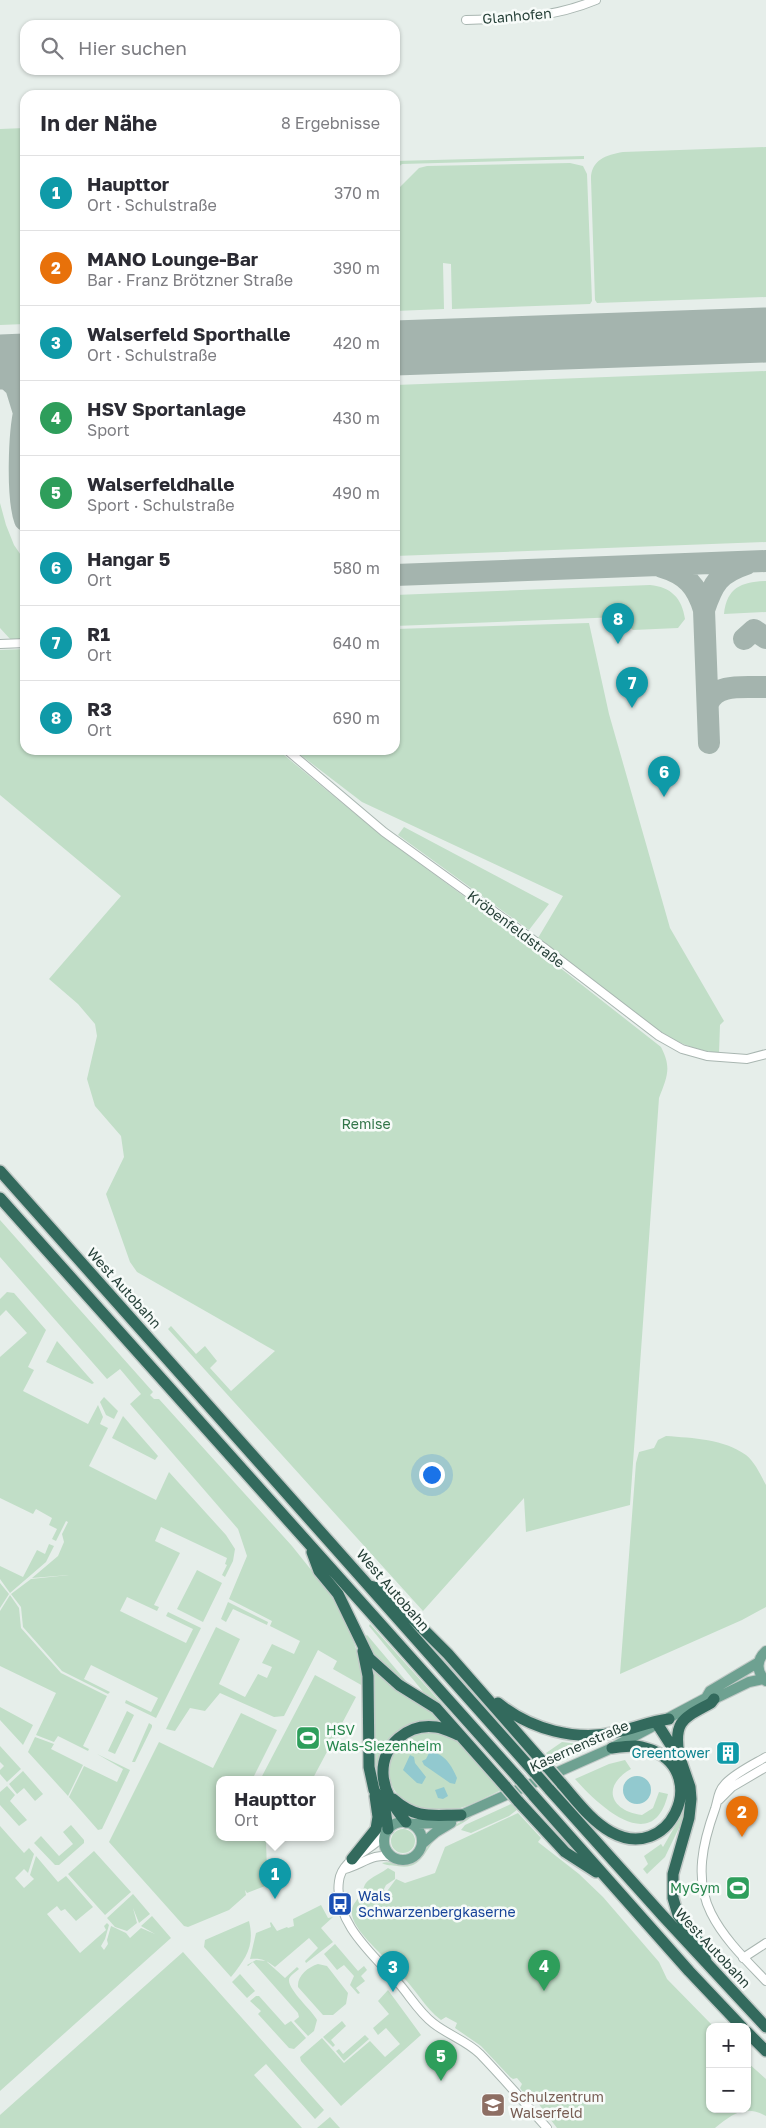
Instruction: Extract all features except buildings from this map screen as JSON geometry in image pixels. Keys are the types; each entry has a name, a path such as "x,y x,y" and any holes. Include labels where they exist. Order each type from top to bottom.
{"highway":[{"name":"West Autobahn","path":"0,1171 535,1773 766,2027"},
{"path":"0,1198 689,1971 738,2023"},
{"path":"309,1545 319,1570 338,1594 362,1646 370,1658 387,1676 436,1708 565,1852 608,1880"},
{"path":"370,1586 383,1589 448,1654 601,1826 620,1836 642,1838 664,1829 674,1818 680,1802 681,1788 677,1773 669,1761 647,1749 637,1746 612,1748"},
{"path":"352,1859 376,1829 378,1817 369,1767 368,1676 362,1646"},
{"path":"481,1691 512,1714 524,1720 546,1728 576,1735 600,1735 653,1720 669,1719"},
{"path":"708,1965 700,1944 678,1915 673,1898 673,1874 689,1818 691,1798 690,1787 681,1761 676,1736 684,1719 711,1703 710,1698"},
{"path":"658,1725 681,1761"},
{"path":"409,1823 392,1804 387,1791 383,1773 384,1763 391,1746 398,1738 408,1732 426,1727 444,1729 463,1738"},
{"path":"374,1790 385,1809 387,1831"},
{"path":"387,1791 406,1809 417,1814 434,1817 461,1815"},
{"path":"751,2036 766,2051"}],"main road":[{"path":"765,1680 759,1671 758,1662 766,1651"},
{"name":"Kasernenstraße","path":"710,1698 710,1692 758,1662"},
{"name":"Kasernenstraße","path":"387,1831 396,1823 436,1823 461,1815 612,1748 710,1698 749,1682 765,1680"},
{"name":"Kasernenstraße","path":"392,1857 401,1860 410,1858 418,1852 422,1844 461,1815"},
{"path":"409,1823 420,1832 422,1844"},
{"path":"387,1831 385,1846 392,1857"}],"street":[{"name":"Glanhofen","path":"466,20 518,19 547,16 574,9 596,0"},
{"path":"0,644 20,643"},
{"name":"Kröbenfeldstraße","path":"293,755 384,832 542,947 659,1036 682,1049 707,1056 747,1059 766,1054"},
{"path":"766,1757 731,1779 720,1791 704,1843 701,1865 706,1899 714,1918 744,1958 766,1981"},
{"path":"717,1801 732,1787 766,1767"},
{"name":"Kasernenstraße","path":"345,1869 352,1859 379,1842 387,1831"},
{"name":"Kasernenstraße","path":"345,1869 378,1856 392,1857"},
{"path":"345,1869 339,1881 340,1904 348,1922 358,1937 426,2016 434,2024 475,2049 546,2128"},
{"path":"744,1958 766,1943"}],"green space":[{"path":"20,128 20,324 0,325 0,129"},
{"path":"766,147 766,297 597,303 595,300 591,179 597,163 605,157 623,152"},
{"path":"584,156 584,159 402,164 400,166 400,161"},
{"path":"570,163 583,166 587,174 592,301 590,304 452,309 451,264 443,263 444,309 400,311 400,187 419,168 427,166"},
{"path":"766,371 766,542 400,556 400,385"},
{"path":"0,503 6,525 14,545 20,554 20,640 11,640 0,628"},
{"path":"766,581 766,612 724,614 728,598 737,588 750,583"},
{"path":"650,585 670,591 681,605 685,619 678,628 633,630 619,617 400,626 400,595"},
{"path":"589,623 609,714 670,928 724,1021 720,1025 719,1053 687,1045 658,1031 631,1013 538,938 563,896 362,802 301,755 400,755 400,629"},
{"name":"Remise","path":"20,649 20,755 284,755 382,836 540,952 661,1047 666,1061 667,1072 659,1098 630,1505 526,1532 524,1498 423,1611 168,1329 171,1326 196,1354 205,1346 217,1361 210,1368 231,1391 275,1351 137,1272 130,1262 106,1194 124,1157 121,1136 95,1106 87,1079 97,1036 95,1024 78,1004 49,979 121,896 0,795 0,650"},
{"path":"404,827 549,904 529,930 398,835"},
{"path":"0,1220 153,1392 150,1395 154,1399 159,1399 292,1546 328,1591 347,1621 359,1658 363,1686 333,1669 337,1661 318,1650 284,1716 274,1717 220,1693 205,1711 190,1708 175,1731 166,1729 216,1627 240,1639 219,1684 245,1697 258,1674 267,1678 272,1667 262,1663 272,1644 294,1654 300,1641 270,1626 272,1621 229,1599 247,1556 238,1529 130,1404 141,1394 120,1369 107,1379 0,1257"},
{"path":"7,1292 14,1293 46,1330 28,1367 34,1370 23,1391 88,1424 98,1405 103,1417 100,1424 108,1428 89,1466 156,1500 169,1472 226,1535 235,1549 233,1561 225,1577 222,1575 227,1565 225,1564 227,1558 161,1527 155,1541 180,1553 154,1605 159,1607 157,1611 127,1597 120,1611 186,1643 193,1629 166,1616 168,1612 201,1628 156,1718 125,1703 126,1700 151,1712 158,1698 91,1665 84,1679 110,1692 108,1694 62,1671 23,1627 21,1607 11,1594 31,1579 69,1575 32,1578 58,1556 64,1542 62,1534 68,1522 66,1521 56,1541 52,1539 57,1529 49,1525 52,1518 36,1509 33,1514 0,1498 0,1357 27,1333 6,1310 0,1316 0,1299"},
{"path":"57,1341 94,1383 92,1384 46,1362"},
{"path":"104,1397 118,1411 114,1419 106,1415 100,1402"},
{"path":"123,1416 158,1456 155,1460 112,1438"},
{"path":"666,1436 718,1442 746,1455 758,1469 766,1485 766,1607 742,1620 620,1674 636,1463 639,1452 654,1448 658,1440"},
{"path":"49,1544 54,1546 46,1562 10,1593 0,1579 0,1566 23,1577 37,1550 45,1554"},
{"path":"197,1570 222,1583 203,1622 177,1609"},
{"path":"0,1583 9,1594 0,1608"},
{"path":"10,1595 19,1608 21,1628 61,1673 107,1696 83,1746 89,1749 88,1751 58,1736 54,1742 36,1735 56,1693 0,1666 0,1611"},
{"path":"228,1602 268,1622 267,1625 233,1609 226,1622 221,1619"},
{"path":"370,1624 451,1714 449,1716 425,1694 369,1626"},
{"path":"367,1635 411,1687 375,1658 364,1637"},
{"path":"371,1665 446,1723 428,1723 383,1751 398,1817 392,1819 374,1774"},
{"name":"HSV Wals-Siezenheim","path":"315,1675 356,1697 314,1776 262,1776"},
{"path":"0,1707 33,1725 23,1745 0,1720"},
{"path":"127,1711 134,1715 115,1754 108,1751"},
{"path":"241,1713 277,1730 254,1776 216,1776 216,1841 266,1841 267,1871 273,1883 247,1893 245,1890 246,1895 229,1910 188,1927 184,1926 109,1842 159,1742 213,1768"},
{"path":"149,1723 152,1727 135,1762 132,1762"},
{"path":"427,1731 451,1736 461,1743 501,1790 470,1805 444,1812 426,1811 406,1802 393,1787 389,1778 392,1757 406,1738 415,1733"},
{"path":"35,1737 54,1744 51,1749 83,1765 68,1796 28,1752"},
{"path":"562,1742 588,1745 590,1749 556,1764 546,1753"},
{"path":"0,1746 21,1769 7,1782 0,1774 0,1770 4,1766 0,1762"},
{"path":"97,1754 130,1770 102,1829 98,1830 69,1797 84,1766 117,1782 123,1769"},
{"path":"625,1760 631,1769 616,1783 613,1790 613,1797 623,1809 642,1815 653,1808 659,1792 668,1794 661,1813 650,1822 638,1824 624,1820 597,1801 575,1779 609,1764"},
{"path":"23,1771 43,1794 35,1801 24,1788 17,1794 9,1784"},
{"path":"7,1786 15,1795 10,1801 27,1820 19,1826 0,1805 0,1792"},
{"path":"511,1804 518,1809 509,1816 471,1833 461,1830 465,1825"},
{"path":"518,1813 541,1838 538,1842 579,1874 603,1897 659,1962 667,1979 710,2023 706,2023 706,2113 737,2113 715,2128 557,2128 531,2094 525,2095 520,2088 522,2084 517,2078 513,2079 510,2077 481,2046 455,2028 457,2023 446,2017 441,2020 435,2015 400,1974 401,1970 397,1965 394,1967 360,1931 352,1916 354,1904 371,1878 388,1868 395,1872 395,1879 386,1885 384,1889 385,1894 396,1879 405,1883 435,1873 445,1847"},
{"path":"682,1814 685,1815 665,1857 647,1874 643,1869 648,1864 644,1856 661,1844 663,1847"},
{"path":"473,1815 467,1821 435,1840 423,1857 413,1865 406,1867 382,1863 411,1864 416,1862 437,1836"},
{"path":"71,1825 84,1840 84,1843 59,1865 55,1865 34,1843 41,1836 59,1856 73,1844 63,1832"},
{"path":"0,1826 24,1853 29,1848 34,1854 28,1873 24,1869 15,1878 24,1888 34,1879 30,1875 36,1856 58,1882 66,1876 93,1907 76,1921 65,1909 61,1911 57,1906 47,1914 80,1953 106,1930 104,1926 107,1923 109,1925 101,1946 104,1950 108,1944 107,1940 111,1926 126,1933 130,1938 141,1928 155,1934 141,1926 152,1916 171,1938 0,2091"},
{"path":"403,1829 412,1832 415,1841 412,1850 403,1853 394,1850 391,1841 394,1832"},
{"path":"94,1851 131,1892 105,1915 68,1874"},
{"path":"133,1894 150,1914 139,1923 133,1908 137,1923 127,1931 115,1927 107,1918"},
{"path":"321,1905 328,1918 333,1917 321,1928 333,1942 306,1963 305,1961 318,1948 309,1938 275,1967 263,1960 250,1959 256,1933 271,1927 271,1922 277,1931 294,1926 293,1919"},
{"path":"249,1921 251,1930 250,1945 245,1958 231,1977 204,1947 205,1940"},
{"path":"335,1944 358,1971 364,1966 367,1970 361,1976 365,1981 356,1988 360,1993 358,1994 350,1985 354,1976 344,1965 337,1970 324,1954"},
{"path":"183,1952 324,2110 315,2119 266,2064 254,2075 302,2128 0,2128 0,2115"},
{"path":"256,1960 266,1961 285,1978 297,1967 299,1969 290,1977 289,1981 294,1992 317,2020 314,2031 308,2036 294,2021 299,2017 298,2013 253,1962 247,1965"},
{"path":"318,1964 327,1966 348,1993 346,2004 333,2015 323,2015 298,1987 299,1979 304,1972"},
{"path":"240,1974 255,1991 247,1998 232,1982"},
{"path":"388,1990 421,2035 341,2106 301,2061 300,2057 322,2038 344,2063 370,2041 385,2057 400,2044 386,2028 378,2035 373,2028 389,2014 378,2001"},
{"path":"259,1996 285,2025 291,2021 306,2038 294,2049 289,2048 258,2014 261,2011 250,2001"},
{"path":"342,2021 346,2026 331,2040 335,2045 333,2047 323,2037"},
{"path":"365,2035 369,2039 344,2061 336,2051 339,2049 343,2054"},
{"path":"751,2066 766,2079 766,2116 752,2111"},
{"path":"330,2117 340,2128 317,2128"}],"water":[{"path":"429,1753 439,1754 446,1760 457,1778 455,1784 450,1783 424,1765 422,1761 426,1759"},
{"path":"410,1755 414,1757 415,1763 426,1777 422,1784 417,1783 403,1770"},
{"path":"637,1776 647,1780 651,1790 647,1800 637,1804 627,1800 623,1790 627,1780"},
{"path":"444,1787 448,1796 443,1799 438,1798 435,1790"}],"taxiway":[{"path":"0,372 16,387 20,400"},
{"path":"20,465 20,481"},
{"path":"400,575 766,561"},
{"path":"662,567 678,573 689,582 698,594 704,610 718,580 729,571 746,564"},
{"path":"704,610 709,743"},
{"path":"744,639 754,630 766,638"},
{"path":"708,704 717,692 724,689 766,687"}],"runway":[{"path":"400,348 766,335"},
{"path":"0,362 20,361"}],"place":[{"name":"R3","path":"618,644"},
{"name":"R1","path":"632,708"},
{"name":"Hangar 5","path":"664,797"},
{"name":"HSV Wals-Siezenheim","path":"308,1738"},
{"name":"Greentower","path":"728,1753"},
{"name":"MANO Lounge-Bar","path":"742,1837"},
{"name":"MyGym","path":"738,1888"},
{"name":"Haupttor","path":"275,1899"},
{"name":"Wals Schwarzenbergkaserne","path":"340,1904"},
{"name":"HSV Sportanlage","path":"544,1991"},
{"name":"Walserfeld Sporthalle","path":"393,1992"},
{"name":"Walserfeldhalle","path":"441,2081"},
{"name":"Schulzentrum Walserfeld","path":"493,2105"}]}
